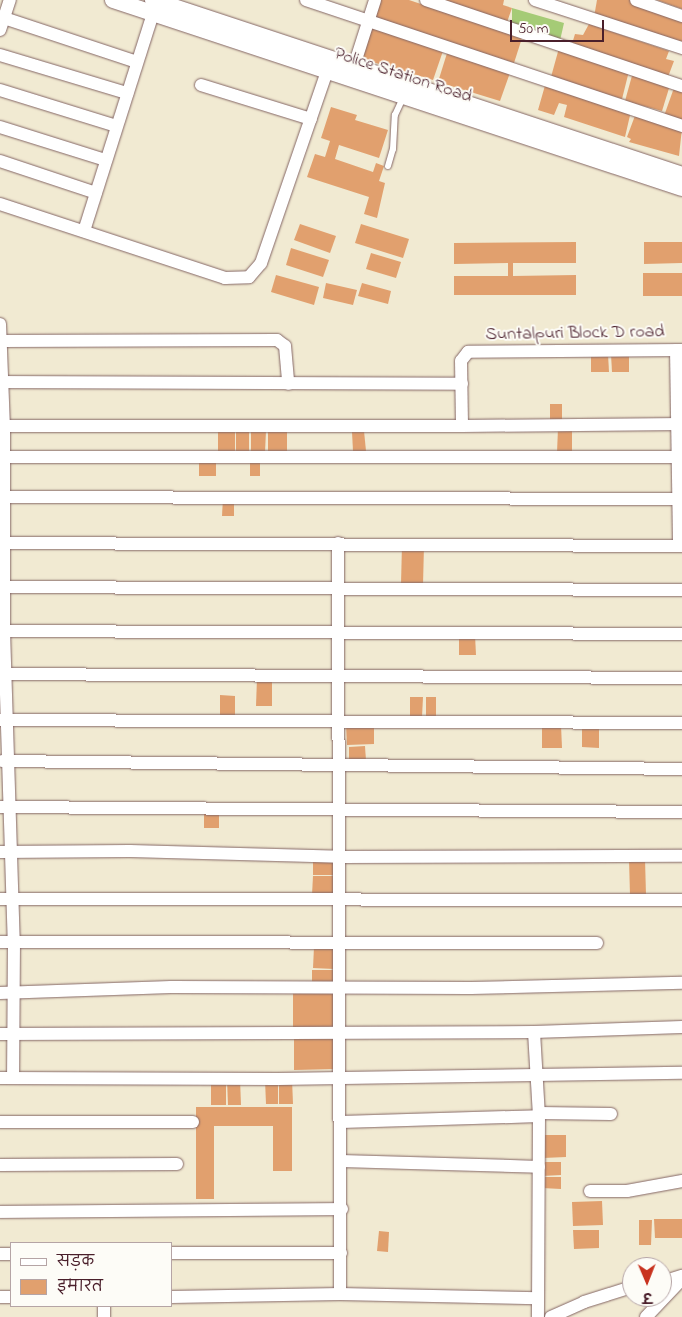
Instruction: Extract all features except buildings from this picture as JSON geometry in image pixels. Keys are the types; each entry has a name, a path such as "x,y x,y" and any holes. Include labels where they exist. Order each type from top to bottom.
{"street":[{"path":"10,0 2,24 137,62"},
{"name":"Police Station Road","path":"113,0 153,7 354,66 682,174"},
{"path":"306,0 682,126"},
{"path":"354,66 375,0"},
{"path":"426,0 682,86"},
{"path":"535,0 682,48"},
{"path":"636,0 682,16"},
{"path":"84,231 153,7"},
{"name":"Police Station Road","path":"153,7 327,71 682,188"},
{"path":"0,55 127,93"},
{"path":"0,204 226,278 249,277 261,262 327,71"},
{"path":"201,85 311,119"},
{"path":"0,90 116,126"},
{"path":"0,127 106,160"},
{"path":"0,161 96,193"},
{"path":"0,324 6,852 13,899 14,942 14,993 6,1034 6,1078 682,1073"},
{"path":"1,341 277,340 285,346 288,384"},
{"path":"2,543 680,546 679,350"},
{"name":"Suntalpuri Block D road","path":"462,384 461,361 468,352 679,350"},
{"path":"2,382 462,384 462,426"},
{"path":"2,426 680,424"},
{"path":"2,457 680,457"},
{"path":"2,497 680,499"},
{"path":"338,543 339,942 342,1032 340,1294"},
{"path":"2,587 682,590"},
{"path":"2,631 338,635 682,634"},
{"path":"3,674 682,678"},
{"path":"4,720 682,723"},
{"path":"4,761 682,769"},
{"path":"5,807 682,812"},
{"path":"6,852 130,851 340,857 682,856"},
{"path":"0,899 682,900"},
{"path":"0,942 597,943"},
{"path":"0,993 171,987 682,983"},
{"path":"6,1034 534,1032 682,1027"},
{"path":"534,1032 539,1115 538,1317"},
{"path":"341,1122 611,1114"},
{"path":"0,1122 193,1122"},
{"path":"341,1161 539,1167"},
{"path":"0,1165 177,1164"},
{"path":"590,1191 627,1191 682,1181"},
{"path":"0,1212 342,1209"},
{"path":"172,1253 341,1253"},
{"path":"646,1317 682,1278"},
{"path":"552,1317 584,1302 622,1289"},
{"path":"172,1297 340,1294 538,1298"}],"lane":[{"path":"388,166 393,149 396,115 404,97"}],"green space":[{"path":"512,8 564,23 559,45 512,29"}]}
